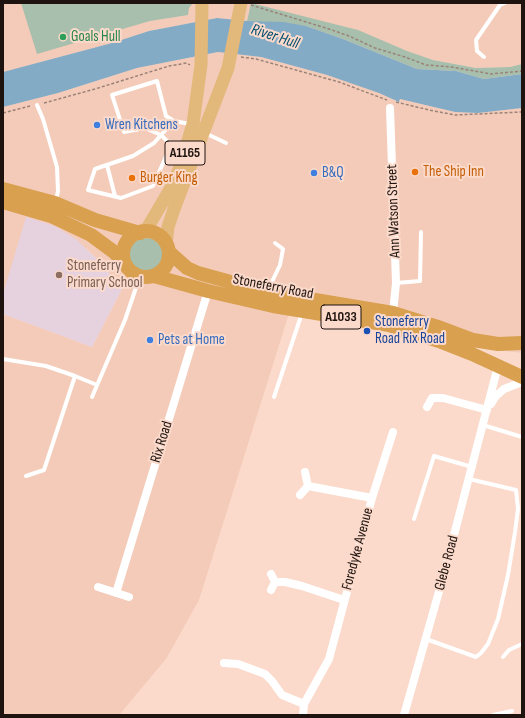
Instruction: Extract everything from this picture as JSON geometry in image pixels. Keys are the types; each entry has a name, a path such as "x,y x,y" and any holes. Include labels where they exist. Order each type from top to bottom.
{"highway":[{"path":"3,189 55,203 95,220 157,235 167,248 168,259 160,272 147,276 135,274 114,252 91,235 51,216 3,202"},
{"path":"126,266 123,252 125,246 134,235 142,232"},
{"name":"Stoneferry Road","path":"167,248 187,268 198,274 267,292 393,313 441,328 472,340 498,344 522,343"},
{"name":"Stoneferry Road","path":"147,276 273,306 389,326 439,341 522,377"}],"main road":[{"name":"A1165","path":"142,232 172,186 180,167 192,124 201,65 202,3"},
{"name":"A1165","path":"167,248 168,227 228,68 243,5"}],"street":[{"name":"Ann Watson Street","path":"390,108 396,283 393,313"},
{"name":"Rix Road","path":"116,593 208,291"},
{"name":"Glebe Road","path":"404,715 426,639 498,366"},
{"name":"Glebe Road","path":"487,410 496,396 504,389 522,382"},
{"path":"427,407 432,398 443,398 487,410"},
{"name":"Foredyke Avenue","path":"303,715 304,704 329,659 372,498 393,432"},
{"path":"300,494 308,486 305,472"},
{"name":"Foredyke Avenue","path":"308,486 372,498"},
{"path":"271,574 275,582 271,590"},
{"name":"Foredyke Avenue","path":"275,582 285,582 302,586 344,600"},
{"path":"98,587 129,597"},
{"path":"224,663 238,664 265,674 282,695 304,704"}],"lane":[{"path":"484,57 477,51 476,40 500,6 505,3"},
{"path":"174,121 162,135 154,143 133,156 95,169 88,190 121,198 153,186 171,145 162,135 145,128 124,132 112,95 157,81 166,116 174,121 192,124"},
{"path":"37,105 58,167 58,191 55,203"},
{"path":"203,133 226,143"},
{"path":"107,165 115,196"},
{"path":"396,283 420,281 421,232"},
{"path":"267,292 280,265 282,249 275,243"},
{"path":"92,397 125,320 147,276"},
{"path":"274,397 303,311"},
{"path":"3,359 46,366 97,385"},
{"path":"26,476 44,470 74,376"},
{"path":"483,425 522,437"},
{"path":"414,520 434,456 472,467"},
{"path":"426,639 476,657 488,644 498,619 508,575 515,532 518,509 516,490 469,479"},
{"path":"503,657 509,650 522,644"},
{"path":"493,715 512,711"}],"path":[{"path":"243,5 336,31 375,48 426,65 452,67 491,74 522,71"},
{"path":"242,57 256,59 339,82 390,101 429,110 455,115 522,112"}],"shaded area":[{"path":"3,3 251,3 247,21 217,18 149,31 112,43 3,72"},
{"path":"251,3 522,3 522,64 510,67 476,68 433,60"},
{"path":"218,52 261,57 327,75 380,93 398,102 400,99 455,112 478,113 522,108 522,353 474,347 292,304 199,600 166,659 119,715 3,715 3,314 92,347 122,289 87,249 3,294 3,107 58,93 137,68"},
{"name":"Stoneferry Primary School","path":"26,217 55,226 77,240 99,261 122,289 92,347 3,314 3,294"}],"green space":[{"name":"Goals Hull","path":"21,3 193,3 189,8 188,15 150,21 37,54"},
{"path":"251,3 358,30 407,51 433,60 476,68 510,67 522,64 522,74 484,79 456,71 417,69 343,39 306,26 247,21"},
{"path":"143,238 149,238 153,239 160,245 163,255 162,262 156,269 149,272 143,272 139,271 132,265 129,258 129,252 130,248 136,241"}],"water":[{"name":"River Hull","path":"217,18 283,22 306,26 343,39 417,69 456,71 484,79 522,74 522,108 478,113 455,112 400,99 399,102 379,93 327,75 261,57 218,52 137,68 58,93 3,107 3,72 112,43 149,31"}],"place":[{"name":"Goals Hull","path":"63,37"},
{"name":"Wren Kitchens","path":"97,125"},
{"name":"The Ship Inn","path":"415,172"},
{"name":"B&Q","path":"314,173"},
{"name":"Burger King","path":"132,178"},
{"name":"Stoneferry Primary School","path":"59,275"},
{"name":"Stoneferry Road Rix Road","path":"367,331"},
{"name":"Pets at Home","path":"150,340"}]}
